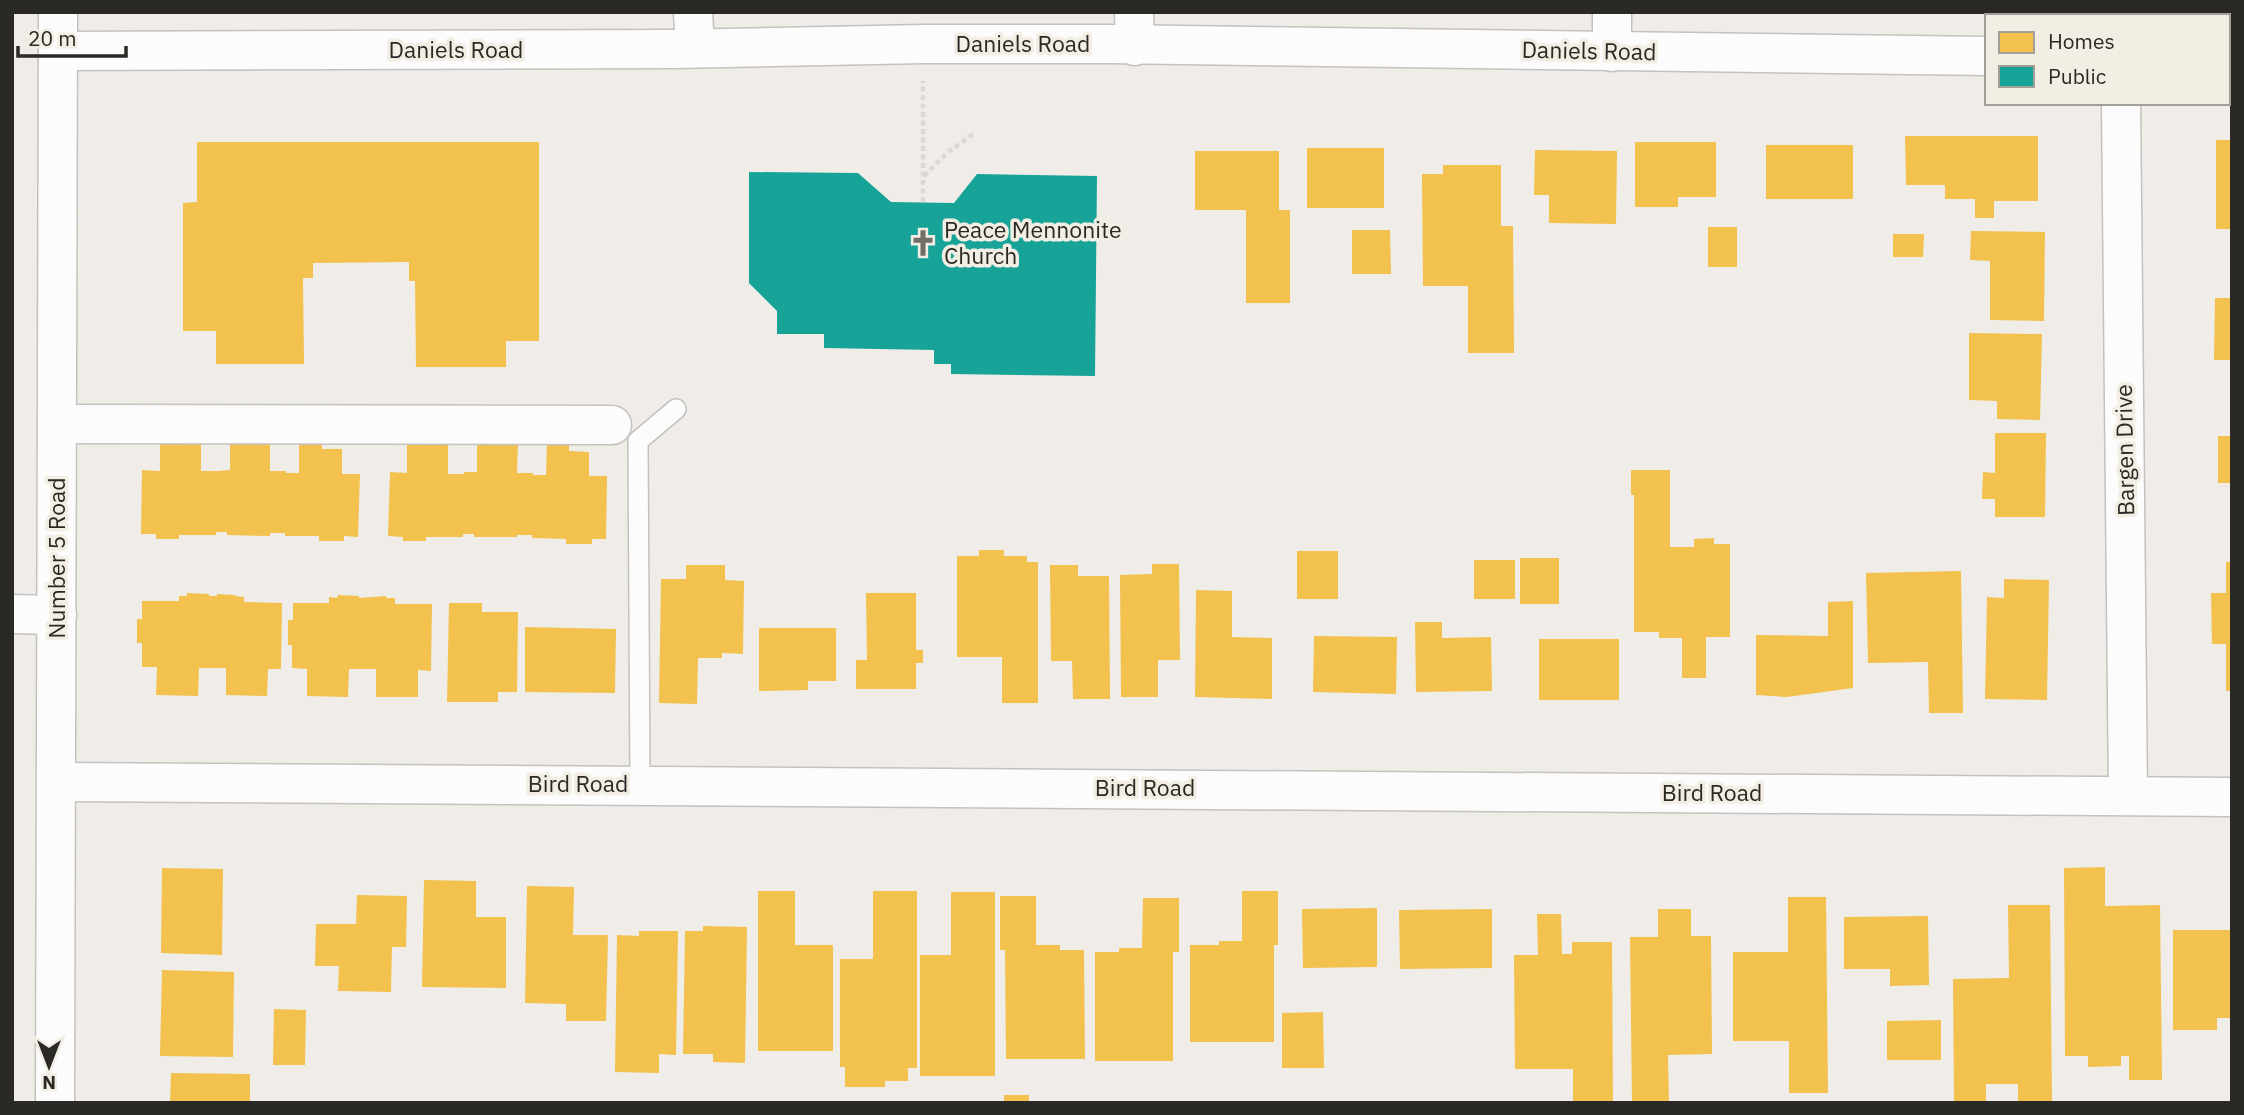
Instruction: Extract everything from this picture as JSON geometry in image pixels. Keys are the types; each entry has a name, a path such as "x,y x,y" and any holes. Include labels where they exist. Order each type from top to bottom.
{"street":[{"name":"Number 5 Road","path":"55,1103 58,782 58,12"},
{"path":"1612,12 1612,52"},
{"name":"Daniels Road","path":"58,51 694,30 924,44 1135,29 1612,52 1985,56"},
{"name":"Bargen Drive","path":"2121,105 2128,796"},
{"path":"58,424 611,425"},
{"path":"12,614 57,615"},
{"name":"Bird Road","path":"58,782 2232,797"}],"lane":[{"path":"640,784 638,441 677,409"}],"path":[{"path":"923,202 924,44"},
{"path":"923,177 947,153 973,134"}],"building: Homes":[{"path":"1905,136 2038,136 2038,201 1994,201 1994,218 1975,218 1975,199 1945,199 1945,185 1906,185"},
{"path":"2216,140 2232,140 2232,229 2216,229"},
{"path":"197,142 539,142 539,341 506,341 506,367 416,367 415,281 409,281 409,262 313,263 313,278 303,278 304,364 216,364 216,331 183,331 183,203 197,202"},
{"path":"1635,142 1716,142 1716,197 1678,197 1678,207 1635,207"},
{"path":"1766,145 1853,145 1853,199 1766,199"},
{"path":"1307,148 1384,148 1384,208 1307,208"},
{"path":"1535,150 1617,151 1616,224 1549,223 1549,195 1534,195"},
{"path":"1195,151 1279,151 1279,210 1290,210 1290,303 1246,303 1246,210 1195,210"},
{"path":"1443,165 1501,165 1501,226 1513,226 1514,353 1468,353 1468,286 1423,286 1422,174 1443,174"},
{"path":"1708,227 1737,227 1737,267 1708,267"},
{"path":"1352,230 1390,230 1391,274 1352,274"},
{"path":"1971,231 2045,232 2044,321 1990,320 1990,261 1970,260"},
{"path":"1893,234 1924,234 1923,257 1893,257"},
{"path":"2215,298 2232,298 2232,360 2214,360"},
{"path":"1969,333 2042,334 2040,420 1997,419 1997,401 1969,400"},
{"path":"1995,433 2046,433 2045,517 1995,517 1995,499 1982,499 1983,472 1995,473"},
{"path":"2218,436 2232,436 2232,483 2218,483"},
{"path":"230,439 270,440 270,471 286,473 299,473 299,442 322,442 322,449 342,449 342,474 360,474 358,537 344,536 344,541 319,541 319,536 285,536 285,533 270,533 270,536 227,535 227,532 216,532 216,535 179,535 179,539 156,539 156,534 141,534 142,470 160,471 160,441 201,442 201,471 217,471 230,470"},
{"path":"477,441 518,442 517,473 533,475 546,475 547,444 569,444 569,451 589,452 589,476 607,476 606,539 592,539 592,544 566,544 566,539 532,538 532,535 474,537 474,534 463,534 463,537 426,537 426,541 403,541 403,537 388,536 390,472 407,473 407,444 448,444 448,474 464,474 477,472"},
{"path":"1631,470 1670,470 1670,547 1694,547 1694,539 1714,538 1714,544 1730,544 1730,637 1706,637 1706,678 1682,678 1682,638 1659,638 1659,632 1634,632 1634,495 1631,495"},
{"path":"979,550 1004,550 1004,556 1027,556 1027,562 1038,562 1038,703 1002,703 1002,657 957,657 957,556 979,556"},
{"path":"1297,551 1338,551 1338,599 1297,599"},
{"path":"1520,558 1559,558 1559,604 1520,604"},
{"path":"1474,560 1515,560 1515,599 1474,599"},
{"path":"2226,562 2232,562 2232,691 2226,691 2226,644 2212,644 2211,593 2226,593"},
{"path":"1152,564 1179,564 1180,660 1158,660 1158,697 1121,697 1120,575 1152,574"},
{"path":"686,565 725,565 725,580 744,581 743,654 722,653 722,658 698,658 697,704 659,703 661,579 686,579"},
{"path":"1050,565 1078,565 1078,576 1109,576 1110,699 1073,699 1072,661 1051,661"},
{"path":"1961,571 1963,713 1929,713 1928,662 1868,663 1866,573"},
{"path":"2004,579 2049,580 2047,700 1985,699 1987,597 2004,598"},
{"path":"1196,590 1232,591 1232,637 1272,638 1272,699 1195,697"},
{"path":"187,593 235,595 244,597 244,602 282,603 281,669 268,669 267,696 226,695 226,668 199,668 198,696 156,695 157,667 142,667 142,643 137,643 137,619 142,619 142,601 179,601 179,596 187,596"},
{"path":"866,593 916,593 916,650 923,650 923,663 916,663 916,689 856,689 856,660 867,660"},
{"path":"338,595 359,598 386,596 395,598 395,604 432,604 431,671 418,670 418,697 376,697 376,669 349,669 348,697 307,696 307,669 292,668 292,645 288,645 288,620 293,620 293,603 329,603 329,597 337,598"},
{"path":"1853,601 1853,688 1787,697 1756,695 1756,635 1828,636 1828,602"},
{"path":"449,603 482,603 482,612 518,612 517,692 498,692 498,702 447,702"},
{"path":"1415,622 1442,622 1442,638 1491,637 1492,691 1416,692"},
{"path":"525,627 616,629 615,693 525,692"},
{"path":"759,628 836,628 836,681 808,681 808,690 759,691"},
{"path":"1314,636 1397,637 1396,694 1313,692"},
{"path":"1539,639 1619,639 1619,700 1539,700"},
{"path":"2105,867 2105,906 2160,905 2162,1080 2129,1080 2129,1056 2121,1056 2121,1066 2088,1067 2088,1056 2065,1056 2064,868"},
{"path":"162,868 223,869 222,955 161,953"},
{"path":"424,880 476,881 476,917 506,917 506,988 422,987"},
{"path":"527,886 574,887 573,935 608,935 606,1021 566,1021 566,1004 525,1003"},
{"path":"758,891 795,891 795,945 833,945 833,1051 758,1051"},
{"path":"873,891 917,891 917,1068 908,1068 908,1081 885,1081 885,1087 845,1087 845,1067 840,1067 840,959 873,959"},
{"path":"1242,891 1278,891 1278,945 1274,945 1274,1042 1190,1042 1190,945 1219,945 1219,941 1242,941"},
{"path":"951,892 995,892 995,1076 920,1076 920,955 951,955"},
{"path":"357,895 407,896 406,947 392,947 391,992 338,991 339,966 315,966 316,924 356,924"},
{"path":"1000,896 1036,896 1036,945 1060,945 1060,950 1084,950 1085,1059 1006,1059 1005,950 1000,950"},
{"path":"1788,897 1826,897 1828,1093 1789,1093 1789,1041 1733,1041 1733,952 1788,952"},
{"path":"1143,898 1179,898 1179,952 1173,952 1173,1061 1095,1061 1095,952 1142,948"},
{"path":"2008,905 2050,905 2052,1102 2018,1103 2018,1084 1986,1084 1986,1101 1954,1101 1953,979 2009,978"},
{"path":"1377,908 1377,967 1303,968 1302,909"},
{"path":"1492,909 1492,968 1400,969 1399,910"},
{"path":"1658,909 1691,909 1691,936 1711,936 1712,1054 1668,1055 1669,1103 1632,1103 1630,937 1658,937"},
{"path":"1537,914 1561,914 1562,954 1572,954 1572,942 1612,942 1613,1103 1573,1103 1573,1069 1515,1069 1514,955 1538,955"},
{"path":"1928,916 1929,985 1890,986 1890,969 1844,969 1844,917"},
{"path":"703,926 747,927 745,1063 713,1062 713,1054 683,1054 685,931 703,931"},
{"path":"2173,930 2232,930 2232,1018 2217,1018 2217,1030 2173,1030"},
{"path":"639,931 678,931 676,1055 659,1054 659,1073 615,1072 617,935 639,936"},
{"path":"162,970 234,972 233,1057 160,1056"},
{"path":"274,1009 306,1010 305,1065 273,1065"},
{"path":"1323,1012 1324,1068 1282,1068 1282,1013"},
{"path":"1941,1020 1941,1060 1887,1060 1887,1021"},
{"path":"171,1073 250,1074 250,1103 170,1103"},
{"path":"1004,1095 1029,1095 1029,1103 1004,1103"}],"building: Public":[{"name":"Peace Mennonite Church","path":"749,172 858,173 891,202 954,203 977,174 1097,176 1095,376 951,374 951,364 934,364 934,350 824,348 824,334 777,334 777,311 749,283"}],"place":[{"name":"Peace Mennonite Church","path":"923,243"}]}
